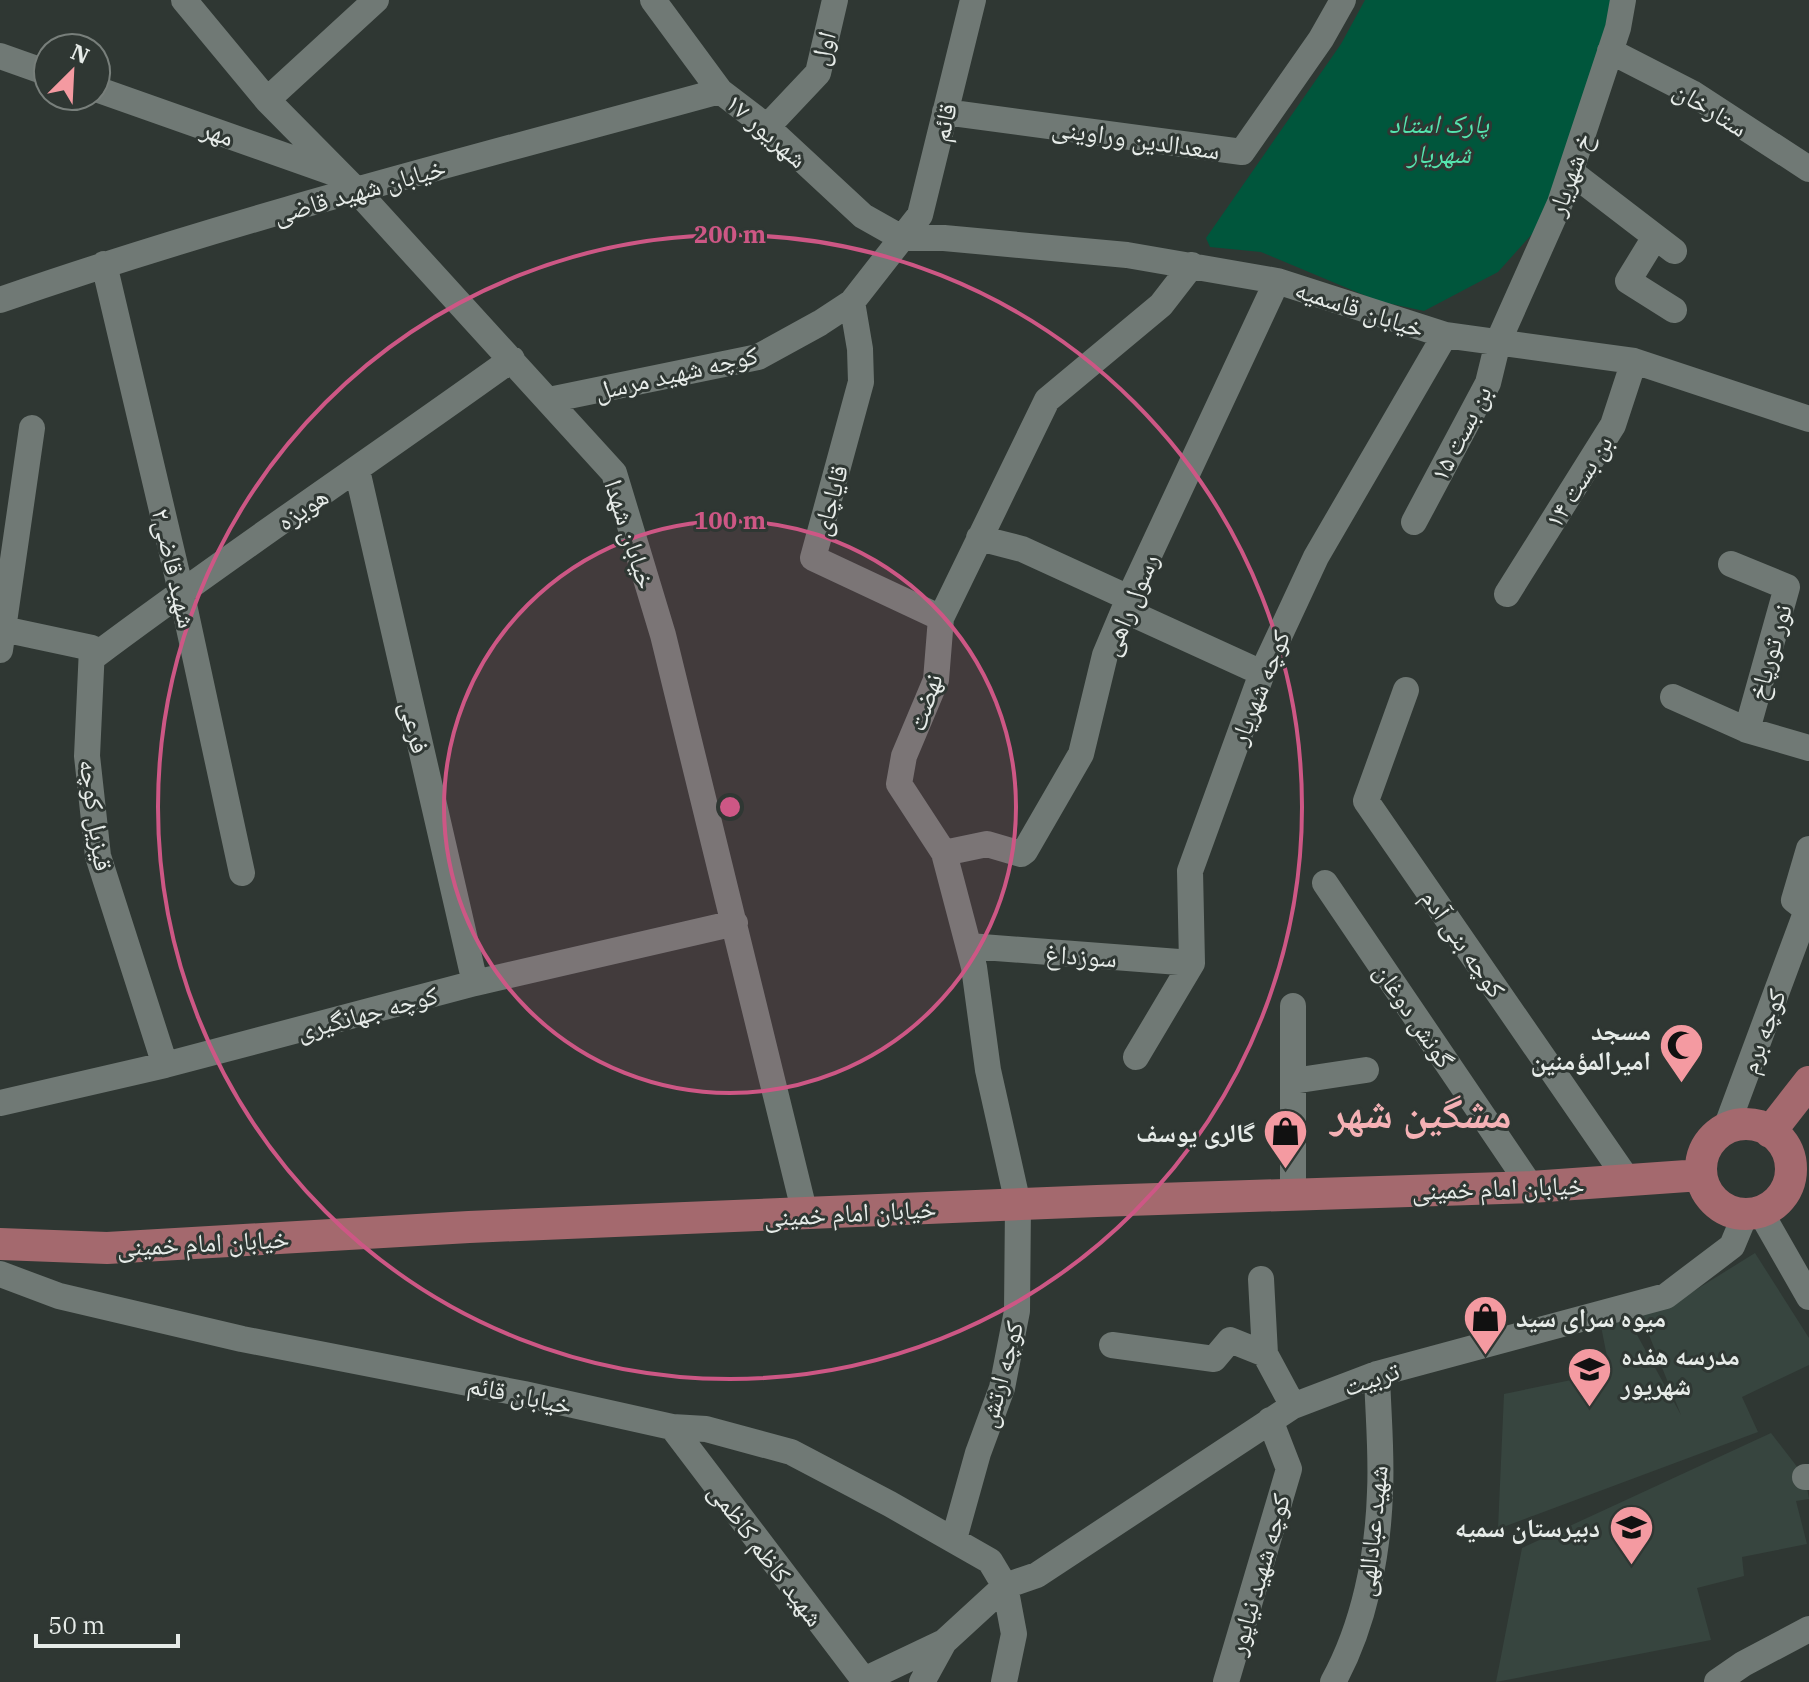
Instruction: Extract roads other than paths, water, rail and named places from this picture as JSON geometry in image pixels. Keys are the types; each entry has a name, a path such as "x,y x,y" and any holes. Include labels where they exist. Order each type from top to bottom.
{"main road":[{"path":"1770,1132 1809,1082"},
{"path":"1743,1122 1770,1132 1800,1166 1783,1197 1771,1208 1753,1214 1726,1210 1715,1203 1705,1190 1701,1175 1701,1161 1707,1146 1726,1128 1743,1122"},
{"name":"خیابان امام خمینی","path":"0,1244 107,1248 485,1226 1531,1187 1701,1175"}],"street":[{"name":"خیابان شهدا","path":"184,0 267,100 348,182 614,473 663,635 805,1214"},
{"path":"267,100 376,0"},
{"name":"۱۷ شهریور","path":"653,0 720,91 767,127 863,216 902,238"},
{"name":"اول","path":"767,127 818,73 835,0"},
{"name":"قائم","path":"902,238 920,215 973,0"},
{"name":"سعدالدین وراوینی","path":"945,112 1242,152 1321,39 1343,0"},
{"name":"خ شهریار","path":"1498,342 1560,203 1610,51 1623,0"},
{"name":"ستارخان","path":"1610,51 1692,93 1809,169"},
{"path":"0,56 32,67"},
{"name":"خیابان شهید قاضی","path":"0,300 348,182 720,91"},
{"name":"مهر","path":"112,95 348,182"},
{"path":"1571,172 1664,244 1628,281 1674,310"},
{"name":"خیابان قاسمیه","path":"902,238 944,238 1127,255 1277,281 1445,335 1634,361 1809,419"},
{"name":"کوچه شهید مرسل","path":"549,400 758,357 852,302 902,238"},
{"name":"شهید قاضی۲","path":"104,264 181,591 242,873"},
{"name":"نهضت","path":"1018,1204 988,1070 969,946 944,853 899,784 904,756 936,680 941,618 1047,400 1161,305 1192,265"},
{"name":"رسول راهی","path":"944,853 987,844 1015,854 1025,851 1081,754 1105,655 1126,604 1277,281"},
{"name":"قایاچای","path":"852,302 860,349 861,382 813,558 941,618"},
{"name":"کوچه شهریار","path":"1192,963 1190,871 1262,673 1316,557 1445,335"},
{"name":"بن بست ۱۵","path":"1414,522 1488,383 1498,342"},
{"name":"هویزه","path":"92,658 181,591 512,359"},
{"name":"بن بست ۱۴","path":"1507,594 1613,425 1634,361"},
{"path":"32,428 2,639 92,648 92,658"},
{"name":"فرعی","path":"357,470 475,983"},
{"path":"979,538 1022,549 1262,673"},
{"name":"نور تورپاخ","path":"1731,564 1787,587 1747,730"},
{"name":"قیزیل کوچه","path":"92,658 87,756 98,856 165,1065"},
{"name":"کوچه بنی آدم","path":"1406,690 1366,801 1629,1182"},
{"path":"1673,697 1747,730 1809,748"},
{"name":"کوچه برم","path":"1726,1128 1807,910 1794,900 1809,849"},
{"name":"گونش دوغان","path":"1325,883 1531,1187"},
{"name":"کوچه جهانگیری","path":"0,1103 165,1065 475,983 735,923"},
{"name":"سوزداغ","path":"969,946 1192,963"},
{"path":"1136,1057 1192,963"},
{"path":"1293,1006 1293,1194"},
{"path":"1293,1081 1366,1070"},
{"name":"کوچه ارتش","path":"954,1539 978,1453 1002,1388 1014,1327 1017,1311 1018,1204"},
{"path":"1753,1214 1809,1297"},
{"name":"تربیت","path":"1005,1586 1037,1575 1293,1406 1377,1374 1666,1296 1732,1246 1753,1214"},
{"name":"خیابان قائم","path":"0,1274 59,1296 242,1339 524,1394 672,1427 706,1429 791,1452 990,1561 1005,1586"},
{"path":"1261,1279 1265,1354 1293,1406"},
{"path":"1112,1345 1214,1359 1230,1340 1265,1354"},
{"name":"شهید عبادالهی","path":"1333,1682 1348,1655 1368,1594 1380,1493 1377,1374"},
{"name":"کوچه شهید نیاپور","path":"1226,1682 1289,1469 1270,1420"},
{"name":"شهید کاظم کاظمی","path":"672,1427 864,1681"},
{"path":"864,1681 944,1642 1005,1586"},
{"path":"1004,1682 1014,1634 1005,1586"},
{"path":"1717,1682 1743,1664 1809,1629"},
{"path":"922,1682 944,1642"}],"place":[{"name":"مسجد امیرالمؤمنین","path":"1682,1084"},
{"name":"گالری یوسف","path":"1286,1171"},
{"name":"میوه سرای سید","path":"1485,1356"},
{"name":"مدرسه هفده شهریور","path":"1590,1409"},
{"name":"دبیرستان سمیه","path":"1631,1566"}],"district":[{"name":"مشگین شهر","path":"1421,1112"}],"park label":[{"name":"پارک استاد شهریار","path":"1439,138"}]}
